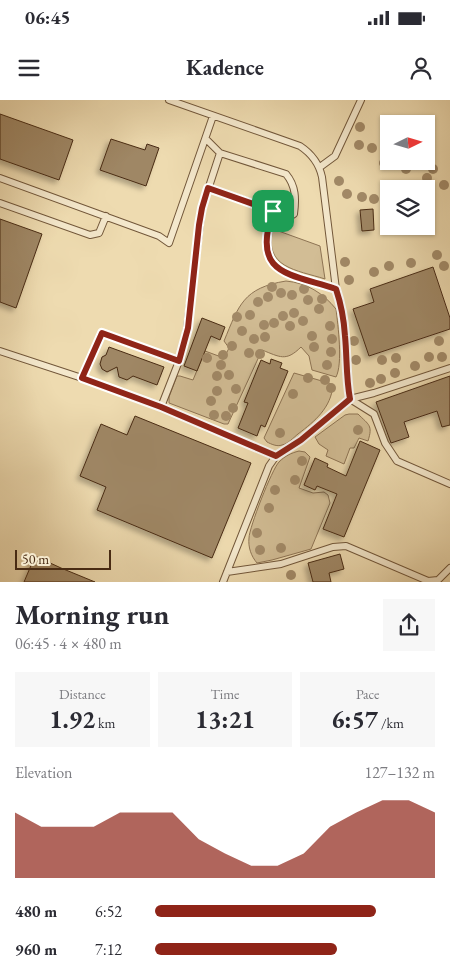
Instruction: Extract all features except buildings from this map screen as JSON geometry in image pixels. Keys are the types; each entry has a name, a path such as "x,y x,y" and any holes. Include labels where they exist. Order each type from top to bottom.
{"lane":[{"path":"169,100 300,146 309,152 320,167 336,289 346,338 346,383 350,399 374,414 385,443 397,461 450,484"},
{"path":"320,167 335,156 361,100"},
{"path":"0,178 106,216 158,236 170,243 213,116"},
{"path":"206,139 220,153 286,174 292,182 294,189 294,214 291,216 273,211 208,188"},
{"path":"161,407 179,361 188,328 202,208 220,153"},
{"path":"0,203 90,235 99,234 106,216"},
{"path":"273,211 267,227 266,239 271,263 279,270 336,289"},
{"path":"82,378 102,333 179,361"},
{"path":"0,351 161,407 276,456"},
{"path":"223,582 269,466 276,456 306,436 350,399 450,368"},
{"path":"227,572 281,564 327,549 346,546 428,581 438,580 450,568"}],"shaded area":[{"path":"273,229 320,246 325,279 294,270 278,260 273,252 271,242"},
{"path":"286,281 301,284 314,290 326,298 336,309 340,354 336,377 312,370 309,356 301,347 291,355 283,357 262,350 228,424 169,403 169,397 177,376 193,380 205,351 224,358 229,348 224,341 234,317 244,300 260,288"},
{"path":"294,373 333,385 332,393 326,407 310,424 286,443 280,446 274,445 267,442 264,438"},
{"path":"349,414 358,414 369,426 370,432 368,441 359,438 354,448 350,448 344,464 326,456 328,450 319,444 315,437"},
{"path":"299,451 305,452 310,457 299,488 313,493 324,492 328,495 330,503 311,549 257,563 250,551 249,541 257,511 271,475 279,462 288,455"}],"route":[{"path":"208,188 273,211 267,227 266,239 271,263 279,270 336,289 346,338 346,383 350,399 338,410 301,440 276,456 161,407 82,378 102,333 179,361 188,328 199,225 208,188"}]}
